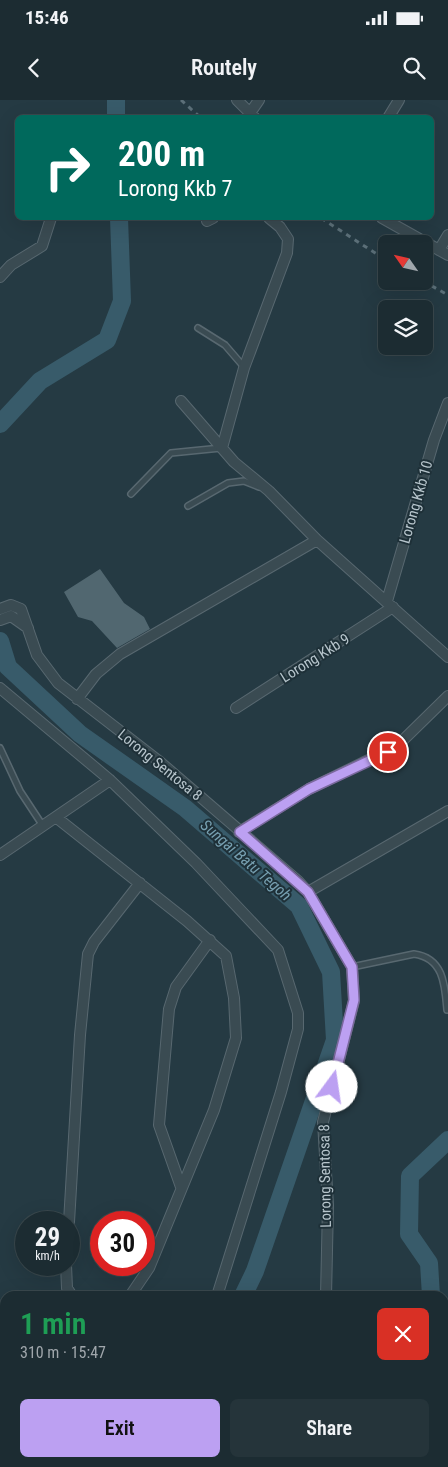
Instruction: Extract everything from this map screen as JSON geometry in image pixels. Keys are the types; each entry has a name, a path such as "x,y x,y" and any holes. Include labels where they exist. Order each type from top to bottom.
{"street":[{"path":"237,100 252,115 259,100"},
{"path":"390,115 399,100"},
{"path":"0,277 10,265 42,246 50,220"},
{"path":"222,448 244,368 287,253 288,239 280,227 271,220"},
{"path":"386,220 443,252 448,235"},
{"path":"182,401 234,462 269,491 317,540 448,657"},
{"name":"Lorong Kkb 10","path":"390,604 434,440 447,406"},
{"path":"77,699 96,674 120,654 317,540"},
{"name":"Lorong Kkb 9","path":"236,708 390,604"},
{"name":"Lorong Sentosa 8","path":"0,609 11,606 21,609 43,666 58,683 160,762 308,892 352,967 354,1000 323,1122 328,1205 326,1291"},
{"path":"0,620 11,616 28,628"},
{"path":"0,688 110,780 196,863 278,950 298,1013 298,1029 281,1092 219,1291"},
{"path":"240,832 309,789 388,752 399,744 448,696"},
{"path":"0,855 57,818 110,780"},
{"path":"308,892 448,811"},
{"path":"57,818 210,940 226,956 234,998 236,1038 214,1110 149,1268 133,1291"},
{"path":"70,1211 80,1035 88,954 94,942 140,883"},
{"path":"181,1187 159,1125 169,1009 176,986 210,940"},
{"path":"66,1276 69,1291"}],"lane":[{"path":"198,328 225,345 244,368"},
{"path":"131,494 170,453 222,448"},
{"path":"188,506 228,483 244,481 269,491"},
{"path":"0,748 20,792 43,827"},
{"path":"352,967 414,954 422,956 436,966 442,974 447,1010"}],"building":[{"path":"100,569 124,603 144,617 150,629 117,648 92,621 78,617 64,592"}],"waterway":[{"name":"Sungai Batu Tegoh","path":"116,100 116,115"},
{"name":"Sungai Batu Tegoh","path":"0,424 40,381 107,340 122,301 119,220"},
{"name":"Sungai Batu Tegoh","path":"0,641 8,667 80,734 185,808 299,906 331,972 335,1040 255,1271 245,1291"},
{"path":"431,1291 429,1263 409,1234 410,1176 448,1140"}],"railway":[{"path":"181,100 198,115"},
{"path":"324,220 378,255"},
{"path":"433,287 448,295"}],"route":[{"path":"332,1087 354,1000 352,967 308,892 298,881 240,832 309,789 388,752"}]}
